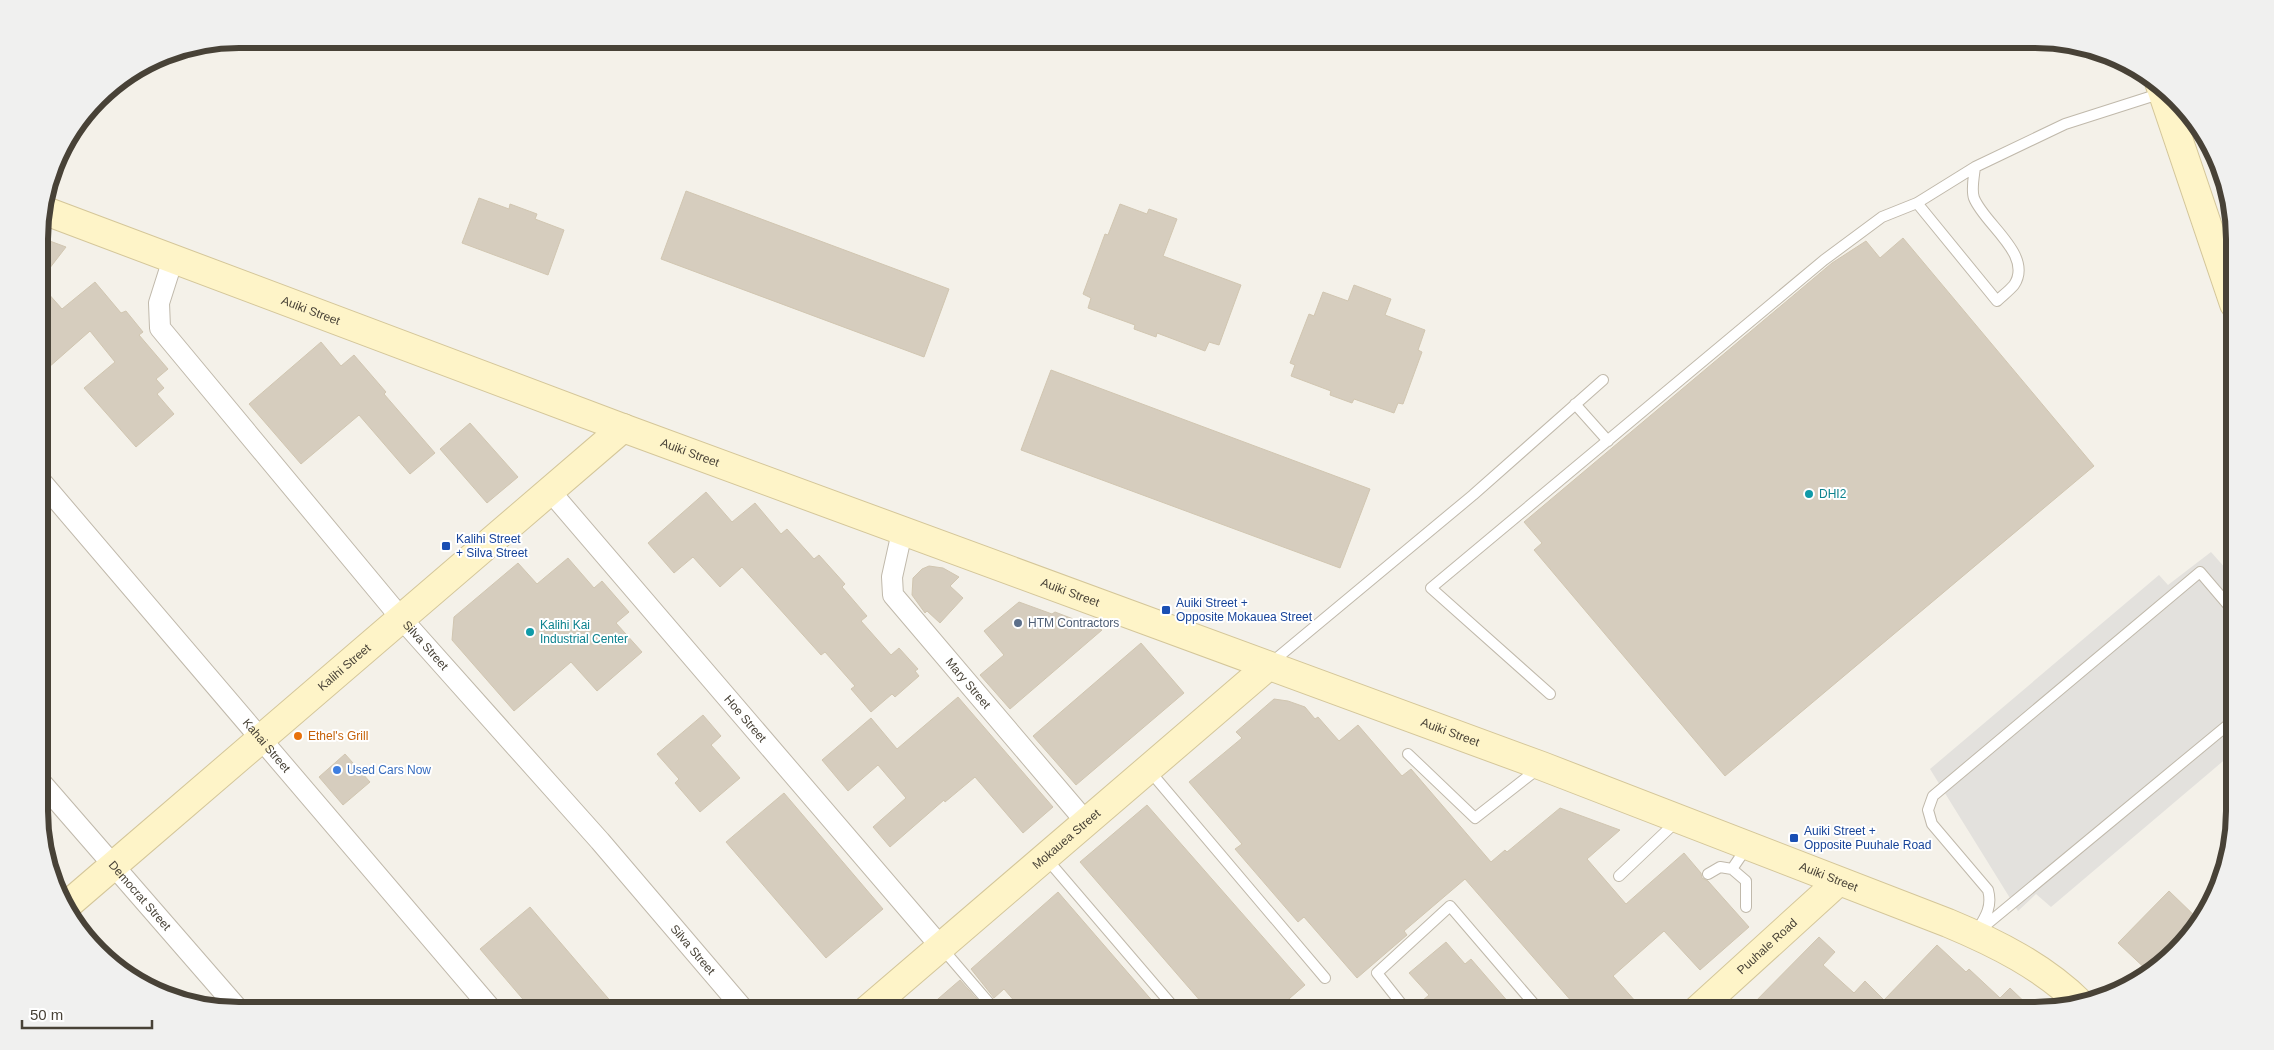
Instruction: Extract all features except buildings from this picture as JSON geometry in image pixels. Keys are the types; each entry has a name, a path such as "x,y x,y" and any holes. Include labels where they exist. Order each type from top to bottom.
{"street":[{"path":"2165,98 2226,280"},
{"name":"Auiki Street","path":"49,212 902,532 1542,766 1679,819 1975,934 2013,953 2075,999"},
{"name":"Silva Street","path":"173,259 159,303 160,328 401,618 600,841 737,1002"},
{"name":"Kalihi Street","path":"70,902 624,428"},
{"name":"Kahai Street","path":"48,489 259,740 485,1002"},
{"name":"Hoe Street","path":"550,491 941,946"},
{"name":"Mary Street","path":"902,532 892,577 893,595 1086,822"},
{"name":"Mokauea Street","path":"882,1002 941,946 1267,667"},
{"name":"Democrat Street","path":"48,790 232,1002"},
{"name":"Puuhale Road","path":"1706,1002 1838,882"}],"lane":[{"path":"1550,694 1431,588 1824,260 1882,217 1917,202 1975,167 2066,124 2154,89"},
{"path":"1917,202 1997,301 2014,284 2019,268 2012,249 1980,211 1973,196 1975,167"},
{"path":"1267,667 1473,495 1604,380"},
{"path":"1575,404 1608,441"},
{"path":"1975,934 1989,912 1991,901 1988,890 1932,824 1928,810 1933,796 2200,572 2226,603"},
{"path":"1975,934 2226,726"},
{"path":"1408,754 1475,818 1542,766"},
{"path":"1148,768 1325,978"},
{"path":"1619,876 1679,819"},
{"path":"1732,869 1748,847"},
{"path":"1045,857 1169,1002"},
{"path":"1708,874 1720,867 1732,869 1746,881 1746,907"},
{"path":"1400,1002 1378,973 1450,906 1532,1002"},
{"path":"941,946 988,1002"}],"shaded area":[{"path":"2211,552 2226,569 2226,759 2051,907 2036,894 2018,911 1930,769 2159,575 2168,585"}],"place":[{"name":"DHI2","path":"1809,494"},
{"name":"Kalihi Street + Silva Street","path":"446,546"},
{"name":"Auiki Street + Opposite Mokauea Street","path":"1166,610"},
{"name":"HTM Contractors","path":"1018,623"},
{"name":"Kalihi Kai Industrial Center","path":"530,632"},
{"name":"Ethel's Grill","path":"298,736"},
{"name":"Used Cars Now","path":"337,770"},
{"name":"Auiki Street + Opposite Puuhale Road","path":"1794,838"}]}
